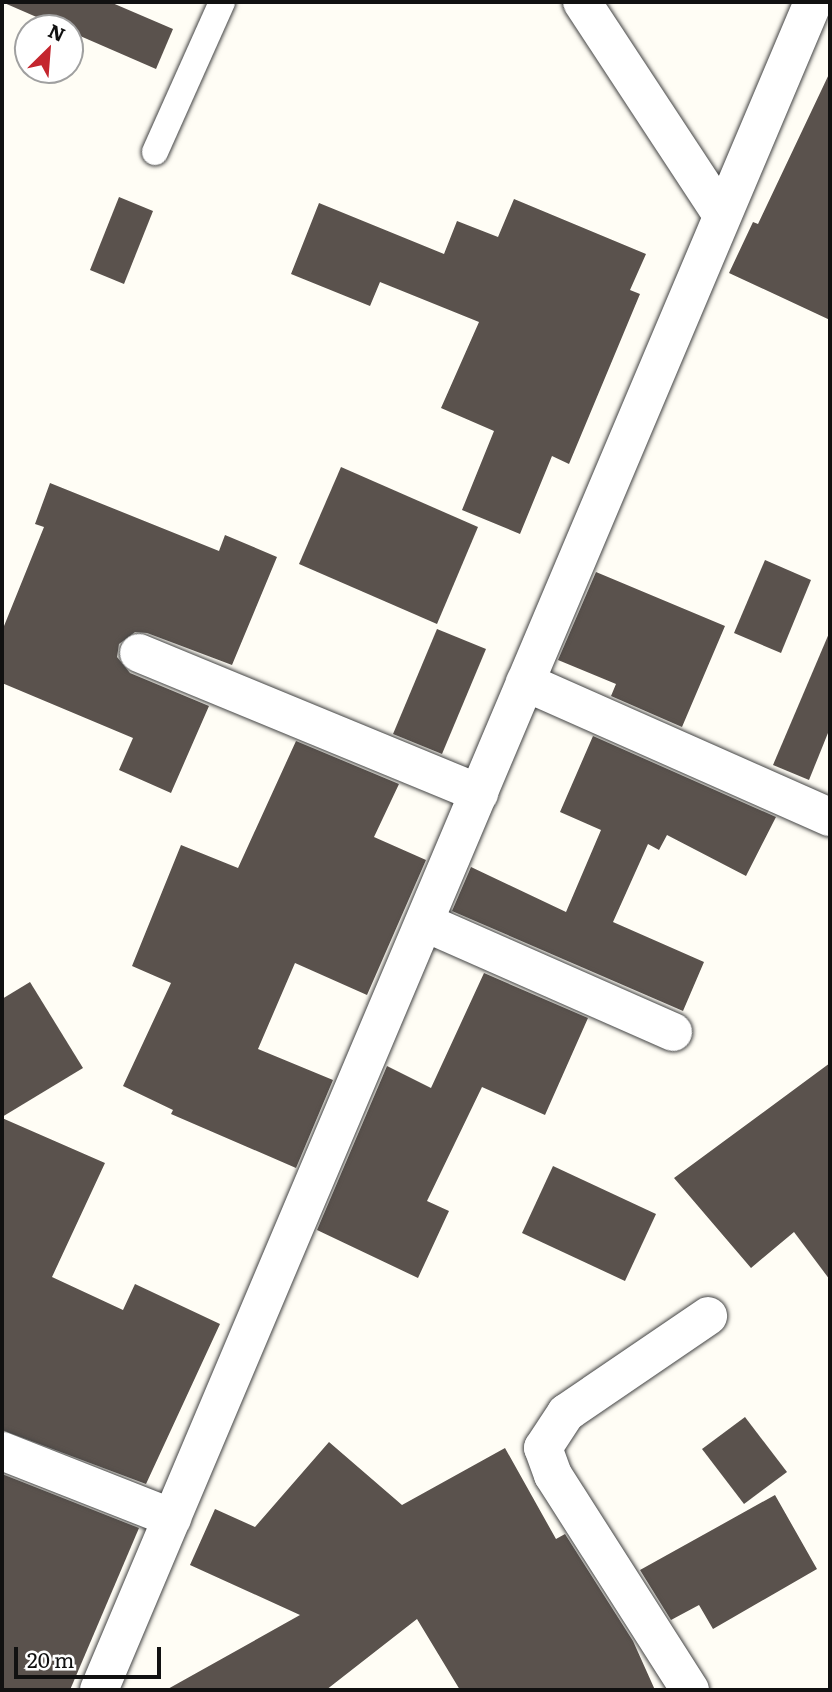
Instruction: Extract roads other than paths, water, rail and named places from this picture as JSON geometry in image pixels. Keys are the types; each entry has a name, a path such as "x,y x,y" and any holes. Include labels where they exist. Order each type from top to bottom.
{"street":[{"path":"582,2 722,215"},
{"path":"99,1690 426,923 813,2"},
{"path":"139,653 479,793"},
{"path":"526,682 830,817"},
{"path":"426,923 673,1032"},
{"path":"690,1690 553,1475 542,1448 566,1413 708,1316"},
{"path":"2,1451 172,1518"}],"lane":[{"path":"155,152 222,2"}]}
